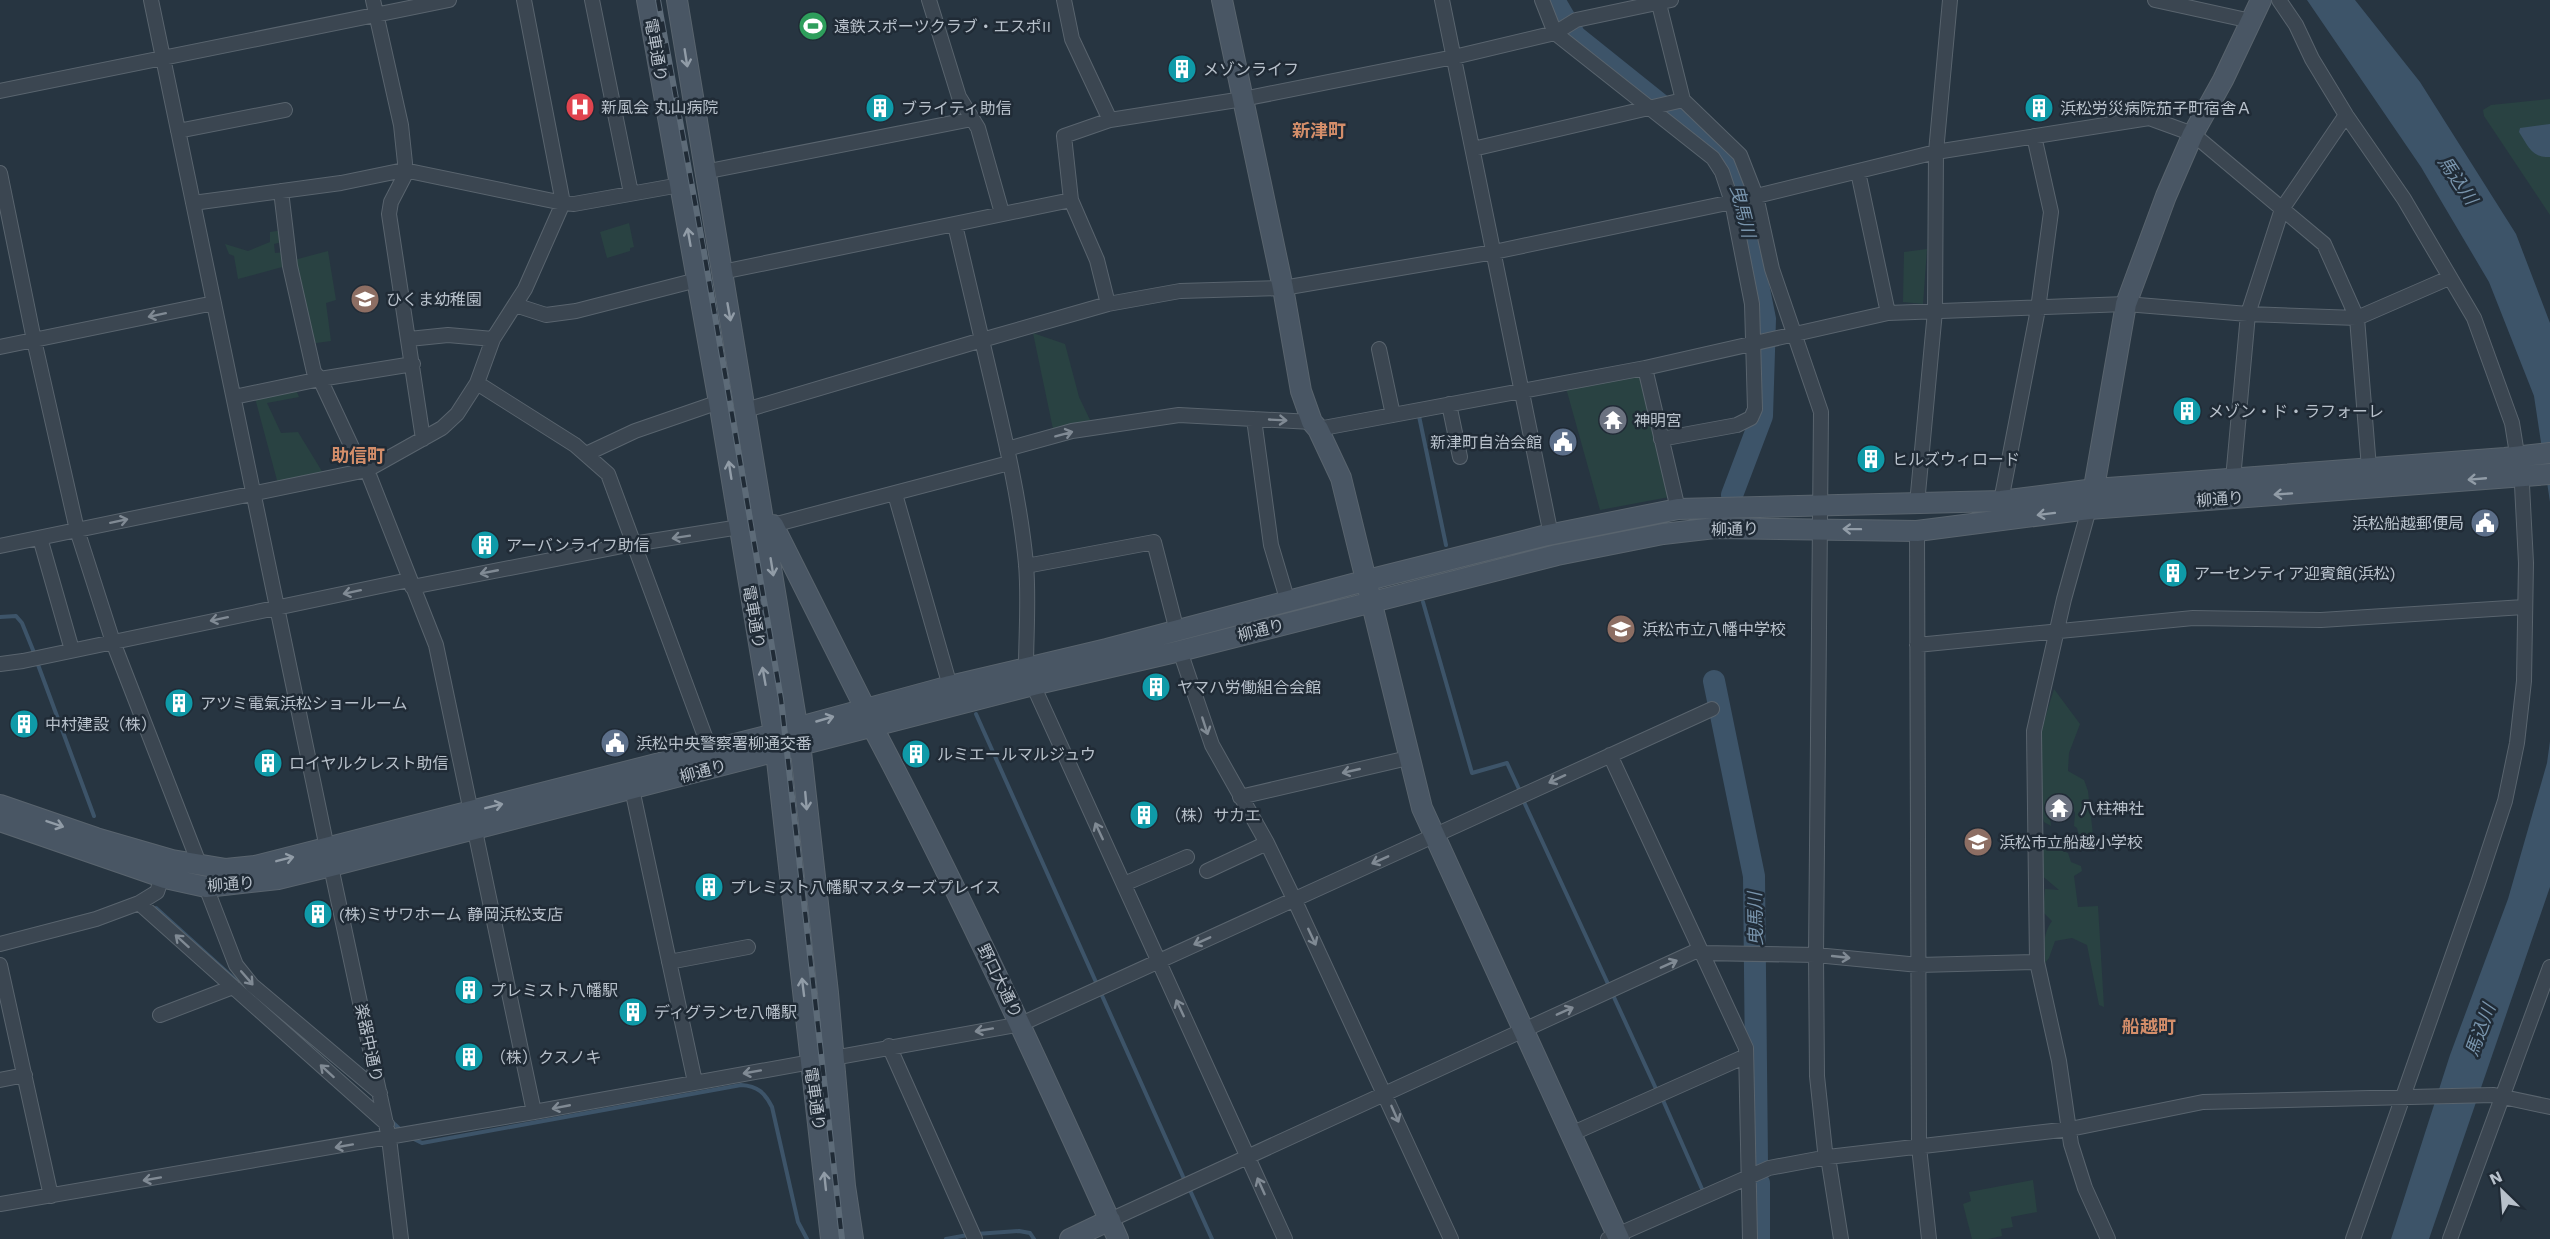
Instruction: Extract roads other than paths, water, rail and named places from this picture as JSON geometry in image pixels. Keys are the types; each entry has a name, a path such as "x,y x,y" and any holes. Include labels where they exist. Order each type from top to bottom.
{"street":[{"name":"楽器中通り","path":"151,0 380,1093 397,1133 400,1239"},
{"path":"373,0 401,125 404,177 391,201 389,214 423,439"},
{"path":"0,91 449,0"},
{"path":"0,546 365,471 442,428 457,414 477,383 493,339 525,289 563,203 524,0"},
{"path":"592,0 631,193"},
{"name":"電車通り","path":"647,0 719,402 775,743 831,1239"},
{"name":"電車通り","path":"677,0 704,172 746,410 769,524 799,735 845,1186 853,1239"},
{"path":"929,0 959,97 978,128 1002,213"},
{"path":"1064,0 1072,39 1110,120"},
{"path":"1222,0 1283,288 1301,392 1341,478 1368,580 1408,758 1422,808 1571,1134 1614,1238 1769,1168 1828,1157 2070,1129 2203,1102 2497,1096 2550,1107"},
{"path":"1442,0 1551,535"},
{"path":"1542,0 1558,31 1713,158 1722,172 1734,201 1760,340 1755,409 1751,418 1737,425 1661,439"},
{"path":"1917,504 1935,311 1936,152 1950,0"},
{"path":"2155,0 2251,21"},
{"path":"2108,1239 2085,1188 2071,1144 2059,1061 2037,962 2034,731 2057,631 2095,489 2126,304 2166,196 2193,134 2223,80 2261,0"},
{"path":"2279,0 2346,115 2404,199 2474,318 2523,455 2535,475 2526,564 2524,681 2517,743 2505,801 2407,1098 2353,1239"},
{"path":"1108,304 1097,260 1071,200 1064,136 1110,120 1242,99 1454,57 1558,31 1576,20 1663,1 1679,102 1740,155 1772,269 1821,412 1817,1076 1825,1151 1828,1157 1840,1239"},
{"path":"1473,149 1679,102"},
{"path":"178,131 285,110"},
{"path":"2233,479 2248,314 2282,209 2346,115"},
{"path":"746,410 1108,304 1180,291 1283,288 1494,252 1734,201 1936,152 2149,118 2193,134 2324,244 2357,318 2366,401 2369,468"},
{"path":"704,172 972,119"},
{"path":"2001,501 2038,309 2050,212 2034,136"},
{"path":"193,203 341,183 404,170 574,204 680,185"},
{"path":"1858,172 1888,313"},
{"path":"0,173 34,340 77,530 113,642 200,866"},
{"path":"281,191 290,266 314,372 320,379 365,471 436,645 534,1112"},
{"path":"722,272 1071,200"},
{"path":"955,225 1008,456 1021,524 1026,566 1029,677 1285,1239"},
{"path":"0,664 277,607 633,544 769,524 895,494 1008,456 1072,431 1179,415 1315,425 1393,415 1645,368 1760,340 1888,313 2126,304 2248,314 2357,318 2449,278"},
{"path":"515,305 546,315 576,311 697,280"},
{"path":"0,347 214,303"},
{"path":"409,339 448,335 493,339"},
{"path":"1379,349 1393,415"},
{"path":"234,397 320,379 413,364"},
{"path":"1645,368 1678,509"},
{"path":"477,383 575,445 608,474 710,750"},
{"path":"586,454 635,431 719,402"},
{"path":"1449,404 1460,457"},
{"path":"1254,419 1271,546 1288,602"},
{"name":"柳通り","path":"472,821 632,789 799,735 1029,677 1177,631 1368,580 1551,535 1678,509 2001,501 2095,489 2550,453"},
{"name":"柳通り","path":"869,717 950,686 1029,677 1180,651 1557,555 1663,534 1715,528 1917,531 2089,509 2535,475"},
{"path":"895,494 950,686"},
{"name":"野口大通り","path":"769,524 917,810 1021,1024 1118,1239"},
{"path":"1917,531 1920,1147 1929,1239"},
{"path":"40,538 72,650"},
{"path":"1026,566 1154,542 1177,631"},
{"path":"1917,645 2193,618 2321,620 2524,607"},
{"path":"1180,651 1212,745 1267,843 1385,1092 1451,1239"},
{"path":"0,1204 397,1133 534,1112 1021,1024 1712,709"},
{"name":"柳通り","path":"0,805 96,838 200,866 226,869 329,857 472,821 710,750 775,743"},
{"path":"1610,755 1746,1048 1750,1239"},
{"path":"1240,797 1408,758"},
{"path":"632,789 695,1082"},
{"name":"柳通り","path":"0,821 162,877 206,887 278,879 329,857"},
{"path":"1207,871 1267,843"},
{"path":"1124,884 1187,857"},
{"path":"0,944 91,920 139,903 157,892 162,877"},
{"path":"206,887 236,965 252,985 380,1093"},
{"path":"139,903 397,1133"},
{"path":"669,962 748,947"},
{"path":"1070,1239 1385,1092 1696,951 1701,953 1816,955 1919,965 2037,962"},
{"path":"0,964 51,1196"},
{"path":"2450,1239 2497,1096 2547,985 2550,967"},
{"path":"160,1014 233,987"},
{"path":"889,1047 975,1239"},
{"path":"1571,1134 1746,1056"},
{"path":"0,1080 25,1075"}],"water":[{"name":"馬込川","path":"2307,0 2355,0 2420,82 2516,234 2550,323 2550,502 2534,396 2489,282 2421,167"},
{"path":"2550,124 2550,157 2544,157 2535,153 2528,146 2519,132 2520,128"},
{"name":"馬込川","path":"2550,741 2550,887 2429,1239 2391,1239 2450,1055 2508,899 2547,763"}],"waterway":[{"name":"曳馬川","path":"1554,0 1575,36 1721,153 1732,170 1739,190 1765,319 1762,416 1732,495"},
{"path":"1419,416 1446,545"},
{"path":"1423,602 1472,773 1507,763 1519,789"},
{"path":"0,617 16,616 22,623 35,655"},
{"path":"37,662 94,816"},
{"name":"曳馬川","path":"1714,681 1754,876 1757,1162"},
{"path":"976,714 1185,1181"},
{"path":"1524,802 1609,986"},
{"path":"156,908 260,1002"},
{"path":"1612,993 1657,1091"},
{"path":"410,1137 422,1143 741,1085 752,1087 764,1094 772,1107 798,1222 807,1239"},
{"path":"1662,1098 1702,1189"},
{"path":"390,1120 402,1131"},
{"name":"曳馬川","path":"1759,1183 1759,1239"},
{"path":"1189,1188 1212,1239"},
{"path":"976,1234 1019,1231 1030,1233 1034,1239"},
{"path":"946,1239 968,1235"}],"railway":[{"path":"658,0 781,699 842,1239"}],"place":[{"name":"遠鉄スポーツクラブ・エスポII","path":"813,26"},
{"name":"メゾンライフ","path":"1182,69"},
{"name":"新風会 丸山病院","path":"580,107"},
{"name":"ブライティ助信","path":"880,108"},
{"name":"浜松労災病院茄子町宿舎Ａ","path":"2039,108"},
{"name":"ひくま幼稚園","path":"365,299"},
{"name":"メゾン・ド・ラフォーレ","path":"2187,411"},
{"name":"神明宮","path":"1613,420"},
{"name":"新津町自治会館","path":"1563,442"},
{"name":"ヒルズウィロード","path":"1871,459"},
{"name":"浜松船越郵便局","path":"2485,523"},
{"name":"アーバンライフ助信","path":"485,545"},
{"name":"アーセンティア迎賓館(浜松)","path":"2173,573"},
{"name":"浜松市立八幡中学校","path":"1621,629"},
{"name":"ヤマハ労働組合会館","path":"1156,687"},
{"name":"アツミ電氣浜松ショールーム","path":"179,703"},
{"name":"中村建設（株）","path":"24,724"},
{"name":"浜松中央警察署柳通交番","path":"615,743"},
{"name":"ルミエールマルジュウ","path":"916,754"},
{"name":"ロイヤルクレスト助信","path":"268,763"},
{"name":"八柱神社","path":"2059,808"},
{"name":"（株）サカエ","path":"1144,815"},
{"name":"浜松市立船越小学校","path":"1978,842"},
{"name":"プレミスト八幡駅マスターズプレイス","path":"709,887"},
{"name":"(株)ミサワホーム 静岡浜松支店","path":"318,914"},
{"name":"プレミスト八幡駅","path":"469,990"},
{"name":"ディグランセ八幡駅","path":"633,1012"},
{"name":"（株）クスノキ","path":"469,1057"}],"district":[{"name":"新津町","path":"1319,130"},
{"name":"助信町","path":"358,455"},
{"name":"船越町","path":"2149,1026"}]}
